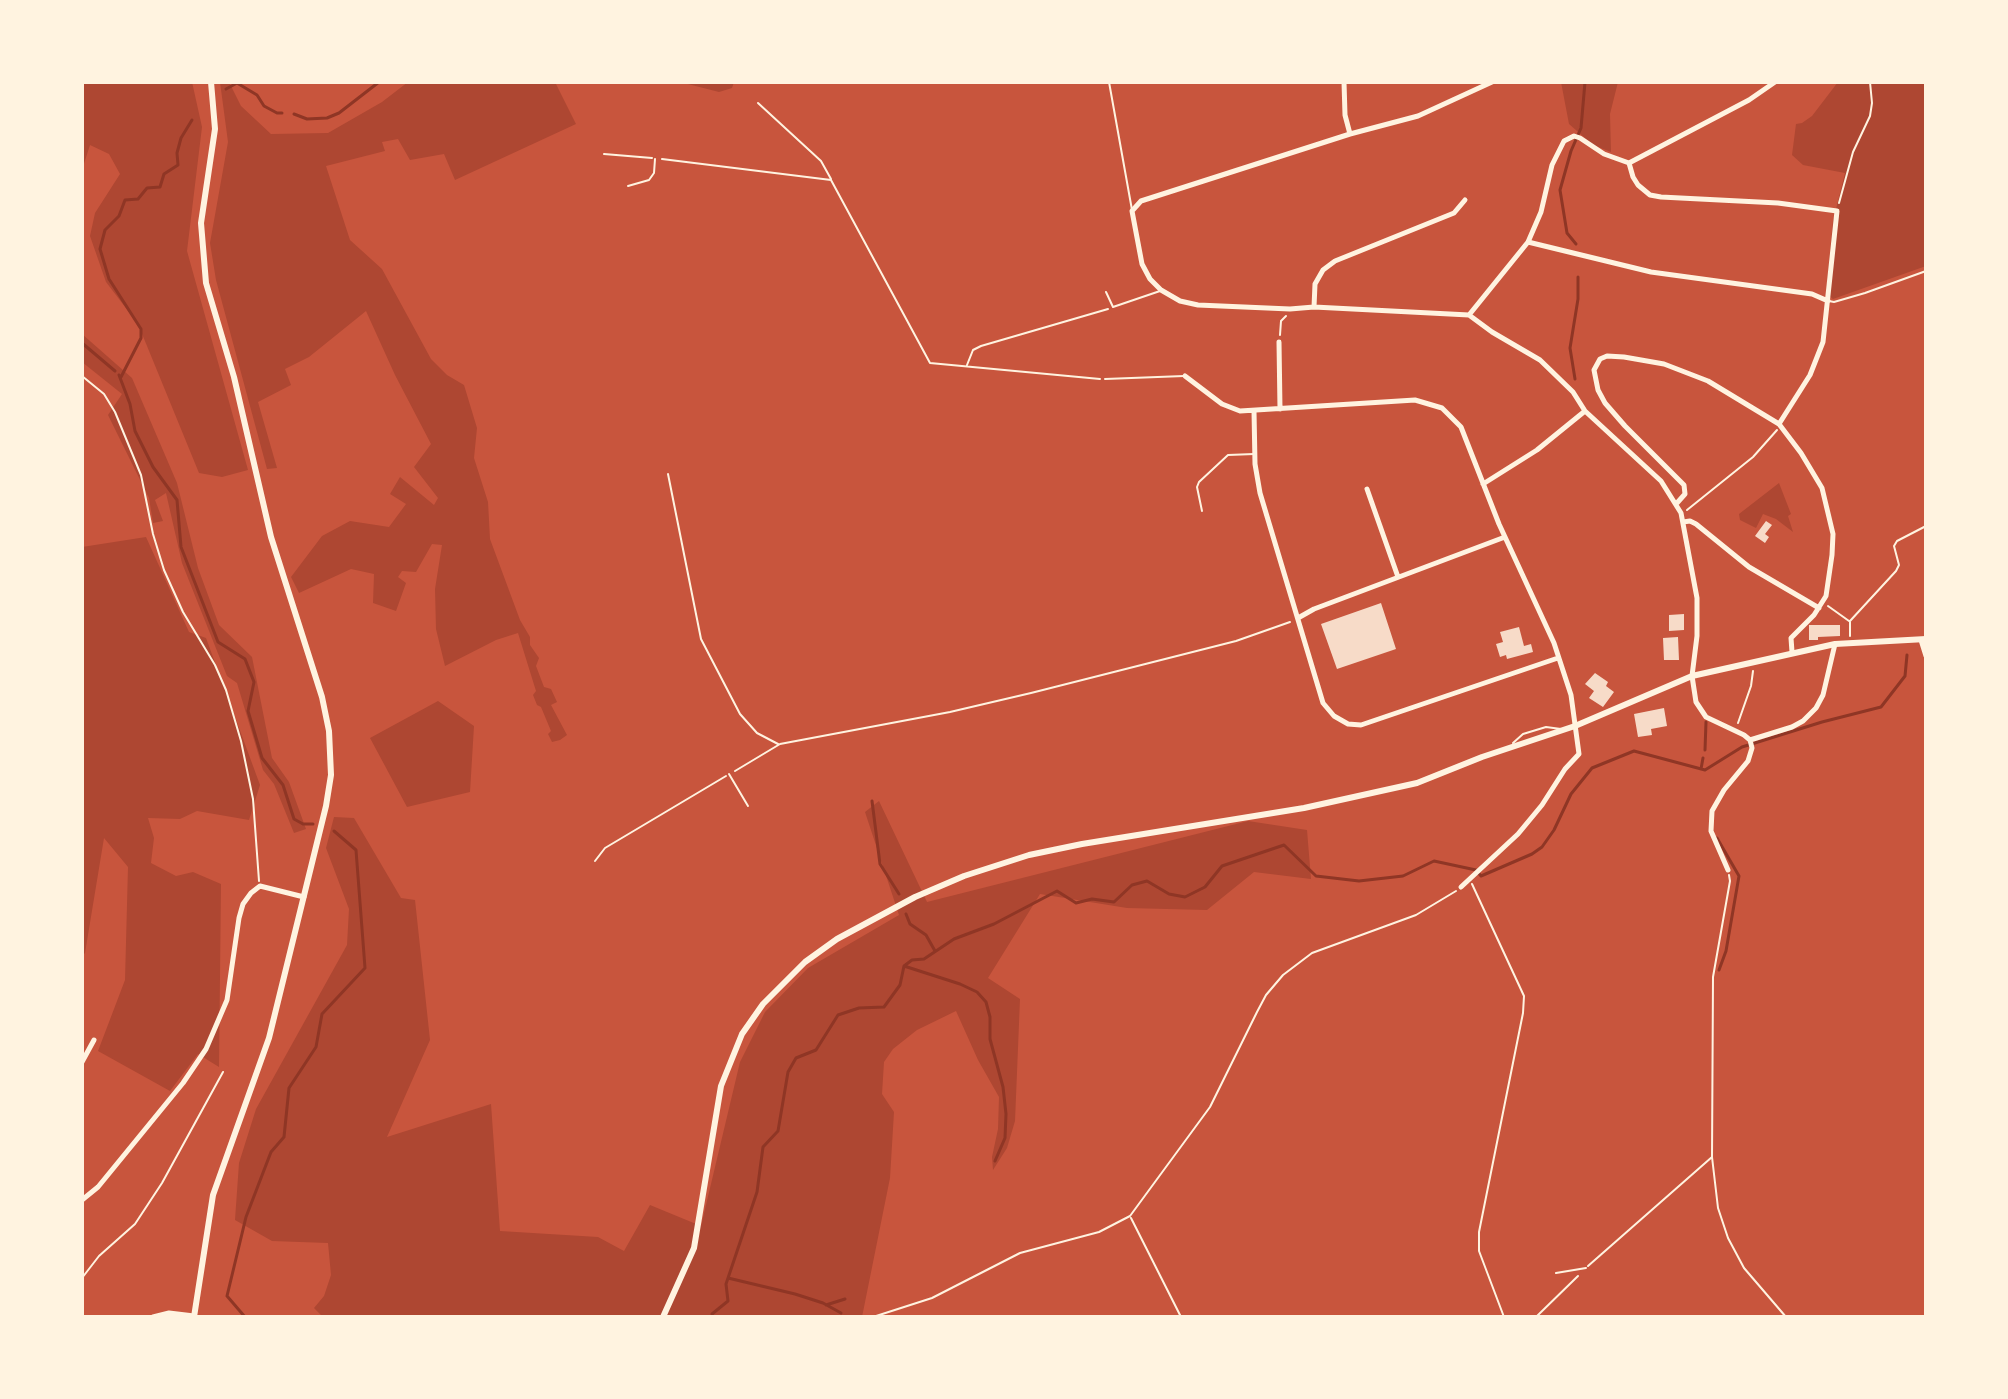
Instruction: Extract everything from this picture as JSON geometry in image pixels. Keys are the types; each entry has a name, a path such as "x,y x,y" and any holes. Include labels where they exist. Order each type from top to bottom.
{"street":[{"path":"153,1317 169,1313 194,1316 213,1195 269,1038 331,775 329,731 322,697 271,537 234,377 206,283 201,223 215,129 211,82"},
{"path":"1344,82 1345,115 1350,134"},
{"path":"1492,82 1418,116 1350,134 1147,199 1132,211 1142,264 1161,290 1180,301 1198,305 1469,315 1540,360 1573,392 1585,411 1661,481 1681,513 1697,598 1697,636 1692,676 1701,711 1750,740 1752,748 1748,761 1724,790 1712,811 1711,831 1728,870"},
{"path":"1469,315 1528,242 1541,212 1552,165 1564,141 1577,137 1604,154 1629,163 1749,100 1775,82"},
{"path":"1629,163 1638,185 1650,195 1778,203 1837,211 1824,333 1819,353 1810,375 1780,425"},
{"path":"1314,307 1315,284 1323,270 1335,261 1454,213 1465,200"},
{"path":"1528,242 1651,272 1812,294 1828,301"},
{"path":"1279,342 1280,409"},
{"path":"1677,503 1685,494 1682,481 1625,426 1598,390 1594,370 1600,359 1607,356 1624,357 1664,364 1719,386 1780,425 1801,453 1826,502 1833,534 1828,589 1821,605 1791,638 1792,652"},
{"path":"1185,376 1222,404 1240,411 1415,400 1442,408 1461,427 1505,537 1539,606 1558,658 1571,695 1579,754 1565,769 1533,817 1461,887"},
{"path":"1254,411 1260,493 1323,703 1334,716 1354,725 1370,722 1558,658"},
{"path":"1483,484 1537,450 1585,411"},
{"path":"1367,489 1398,577"},
{"path":"1683,522 1696,524 1749,567 1821,605"},
{"path":"1298,618 1314,609 1505,537"},
{"path":"663,1317 694,1248 721,1086 742,1034 763,1004 805,962 837,939 940,886 1029,855 1361,797 1417,783 1509,747 1565,730 1692,676 1792,652 1851,642 1924,640 1926,656"},
{"path":"1750,740 1792,727 1816,708 1823,695 1835,644"},
{"path":"82,1200 98,1187 183,1083 206,1049 227,1000 243,904 251,893 260,886 304,897"},
{"path":"82,1062 94,1040"}],"lane":[{"path":"1109,82 1132,211"},
{"path":"628,186 649,180 654,173 655,159"},
{"path":"1828,301 1865,293 1926,271"},
{"path":"1106,292 1113,307 1161,290"},
{"path":"1105,379 1185,376"},
{"path":"1202,511 1197,487 1199,482 1228,455 1255,454"},
{"path":"729,774 748,806"},
{"path":"1556,1273 1586,1268"}],"path":[{"path":"1837,211 1853,152 1870,116 1870,82"},
{"path":"758,103 821,161 930,363 1105,379"},
{"path":"604,154 831,180"},
{"path":"967,366 973,350 981,346 1113,307"},
{"path":"1279,342 1281,321 1290,314 1290,309"},
{"path":"82,376 104,394 115,412 141,475 164,570 226,690 253,799 260,886"},
{"path":"1681,513 1753,457 1780,425"},
{"path":"668,474 701,639 740,714 757,733 780,744"},
{"path":"1851,642 1850,621 1899,565 1894,546 1897,541 1926,526"},
{"path":"1821,605 1850,621"},
{"path":"595,861 605,848 780,744 950,712 1031,693 1236,641 1298,618"},
{"path":"1735,731 1751,686 1754,667"},
{"path":"1728,870 1730,881 1713,977 1712,1157 1718,1208 1728,1238 1744,1268 1786,1317"},
{"path":"1471,878 1524,996 1479,1232 1479,1251 1504,1317"},
{"path":"873,1317 950,1291 1020,1253 1099,1232 1130,1216 1205,1114 1266,995 1283,975 1312,953 1416,915 1461,887"},
{"path":"82,1278 99,1256 135,1224 149,1204 223,1072"},
{"path":"1536,1317 1586,1268 1712,1157"},
{"path":"1130,1216 1181,1317"}],"shaded area":[{"path":"82,82 192,82 202,127 187,251 248,470 222,477 199,473 138,324 106,282 90,236 95,213 120,174 109,154 90,145 82,170"},
{"path":"220,82 229,82 241,106 271,134 328,133 382,102 408,82 555,82 576,124 455,180 444,154 410,160 398,139 382,142 385,151 326,166 350,240 382,269 431,359 447,375 464,385 477,428 474,458 488,502 490,539 520,620 530,637 530,645 539,658 536,666 544,687 551,689 557,702 551,705 567,735 560,740 552,742 548,734 551,731 533,695 536,691 518,633 496,640 445,666 436,629 435,589 442,545 432,544 416,572 402,571 398,577 406,583 396,611 373,603 374,574 351,569 299,593 291,577 322,536 350,521 389,527 406,504 390,494 400,477 434,505 438,498 414,467 431,444 366,311 309,357 285,369 291,385 258,402 277,468 267,469 216,280 210,243 228,142"},
{"path":"680,82 734,82 732,88 719,92"},
{"path":"1561,82 1618,82 1610,114 1611,152 1593,145 1569,124"},
{"path":"1838,82 1926,82 1926,266 1833,299 1826,293 1833,221 1845,173 1803,165 1792,155 1796,124 1812,116"},
{"path":"82,334 132,378 177,483 198,568 219,625 252,657 272,758 289,782 306,829 294,833 274,784 263,770 237,683 227,676 182,563 166,493 155,500 163,521 153,523 149,498 108,415 122,394 82,362"},
{"path":"1779,483 1791,514 1788,516 1793,532 1776,519 1763,514 1756,528 1740,520 1739,514"},
{"path":"146,537 189,632 206,638 260,785 249,820 197,811 180,819 148,818 154,838 151,863 176,876 193,872 221,884 219,1067 198,1054 170,1091 98,1051 125,980 128,867 104,838 82,956 82,547"},
{"path":"438,701 474,726 470,792 407,807 370,738"},
{"path":"879,801 927,902 1248,821 1307,830 1311,879 1254,872 1207,910 1127,908 1040,894 988,978 1020,999 1015,1121 1007,1148 993,1170 999,1097 956,1011 917,1030 893,1049 884,1062 882,1094 894,1112 890,1178 862,1317 323,1317 314,1308 324,1296 331,1275 328,1243 272,1241 235,1220 239,1163 256,1109 347,945 349,909 326,848 334,817 354,818 401,898 415,900 430,1040 387,1137 491,1104 500,1231 598,1237 624,1251 650,1205 701,1226 740,1062 765,1012 808,968 899,915 865,812"}],"building":[{"path":"1766,521 1772,525 1765,534 1769,537 1765,543 1755,536"},
{"path":"1381,603 1396,649 1337,669 1321,624"},
{"path":"1684,614 1684,630 1669,631 1669,615"},
{"path":"1809,625 1840,625 1840,636 1809,640"},
{"path":"1519,627 1524,646 1531,644 1533,652 1507,659 1506,655 1500,657 1496,644 1503,642 1500,632"},
{"path":"1678,637 1679,660 1664,660 1663,638"},
{"path":"1595,673 1608,682 1606,686 1614,692 1603,707 1589,698 1594,691 1585,684"},
{"path":"1664,708 1667,726 1651,729 1652,735 1638,737 1634,714"}],"waterway":[{"path":"294,114 307,119 327,118 339,113 379,82"},
{"path":"1576,244 1567,233 1560,190 1581,128 1585,82"},
{"path":"226,89 237,83 257,95 264,106 282,113"},
{"path":"121,377 141,338 141,329 109,279 100,249 105,230 119,216 125,200 138,199 147,188 160,187 164,174 178,165 181,138 192,120"},
{"path":"1575,379 1570,348 1578,299 1578,277"},
{"path":"82,343 115,371"},
{"path":"119,375 130,404 135,431 153,467 177,500 181,547 218,642 245,659 254,682 248,711 262,758 283,785 294,819 303,824 313,824"},
{"path":"713,1317 712,1314 728,1301 726,1284 757,1192 763,1147 778,1131 788,1072 796,1058 816,1050 838,1015 859,1008 884,1007 900,985 904,966 912,960 924,959 954,939 994,924 1057,891 1076,903 1092,899 1114,902 1132,885 1147,881 1169,894 1185,897 1205,887 1222,866 1284,845 1316,876 1359,881 1403,876 1434,861 1476,870 1481,876 1542,847 1571,794 1592,768 1634,751 1705,770 1742,747 1881,707 1905,676 1907,655"},
{"path":"1705,750 1706,722"},
{"path":"1701,769 1703,758"},
{"path":"872,801 880,864 899,894"},
{"path":"245,1317 227,1296 246,1217 271,1152 284,1137 289,1088 316,1047 322,1014 365,968 356,850 334,831"},
{"path":"1717,838 1739,876 1726,951 1719,970"},
{"path":"906,914 910,924 926,935 935,951"},
{"path":"904,966 960,984 977,992 986,1002 990,1039 1003,1087 1006,1114 1005,1138 995,1161"},
{"path":"728,1278 795,1294 841,1313"},
{"path":"826,1305 845,1299"}]}
